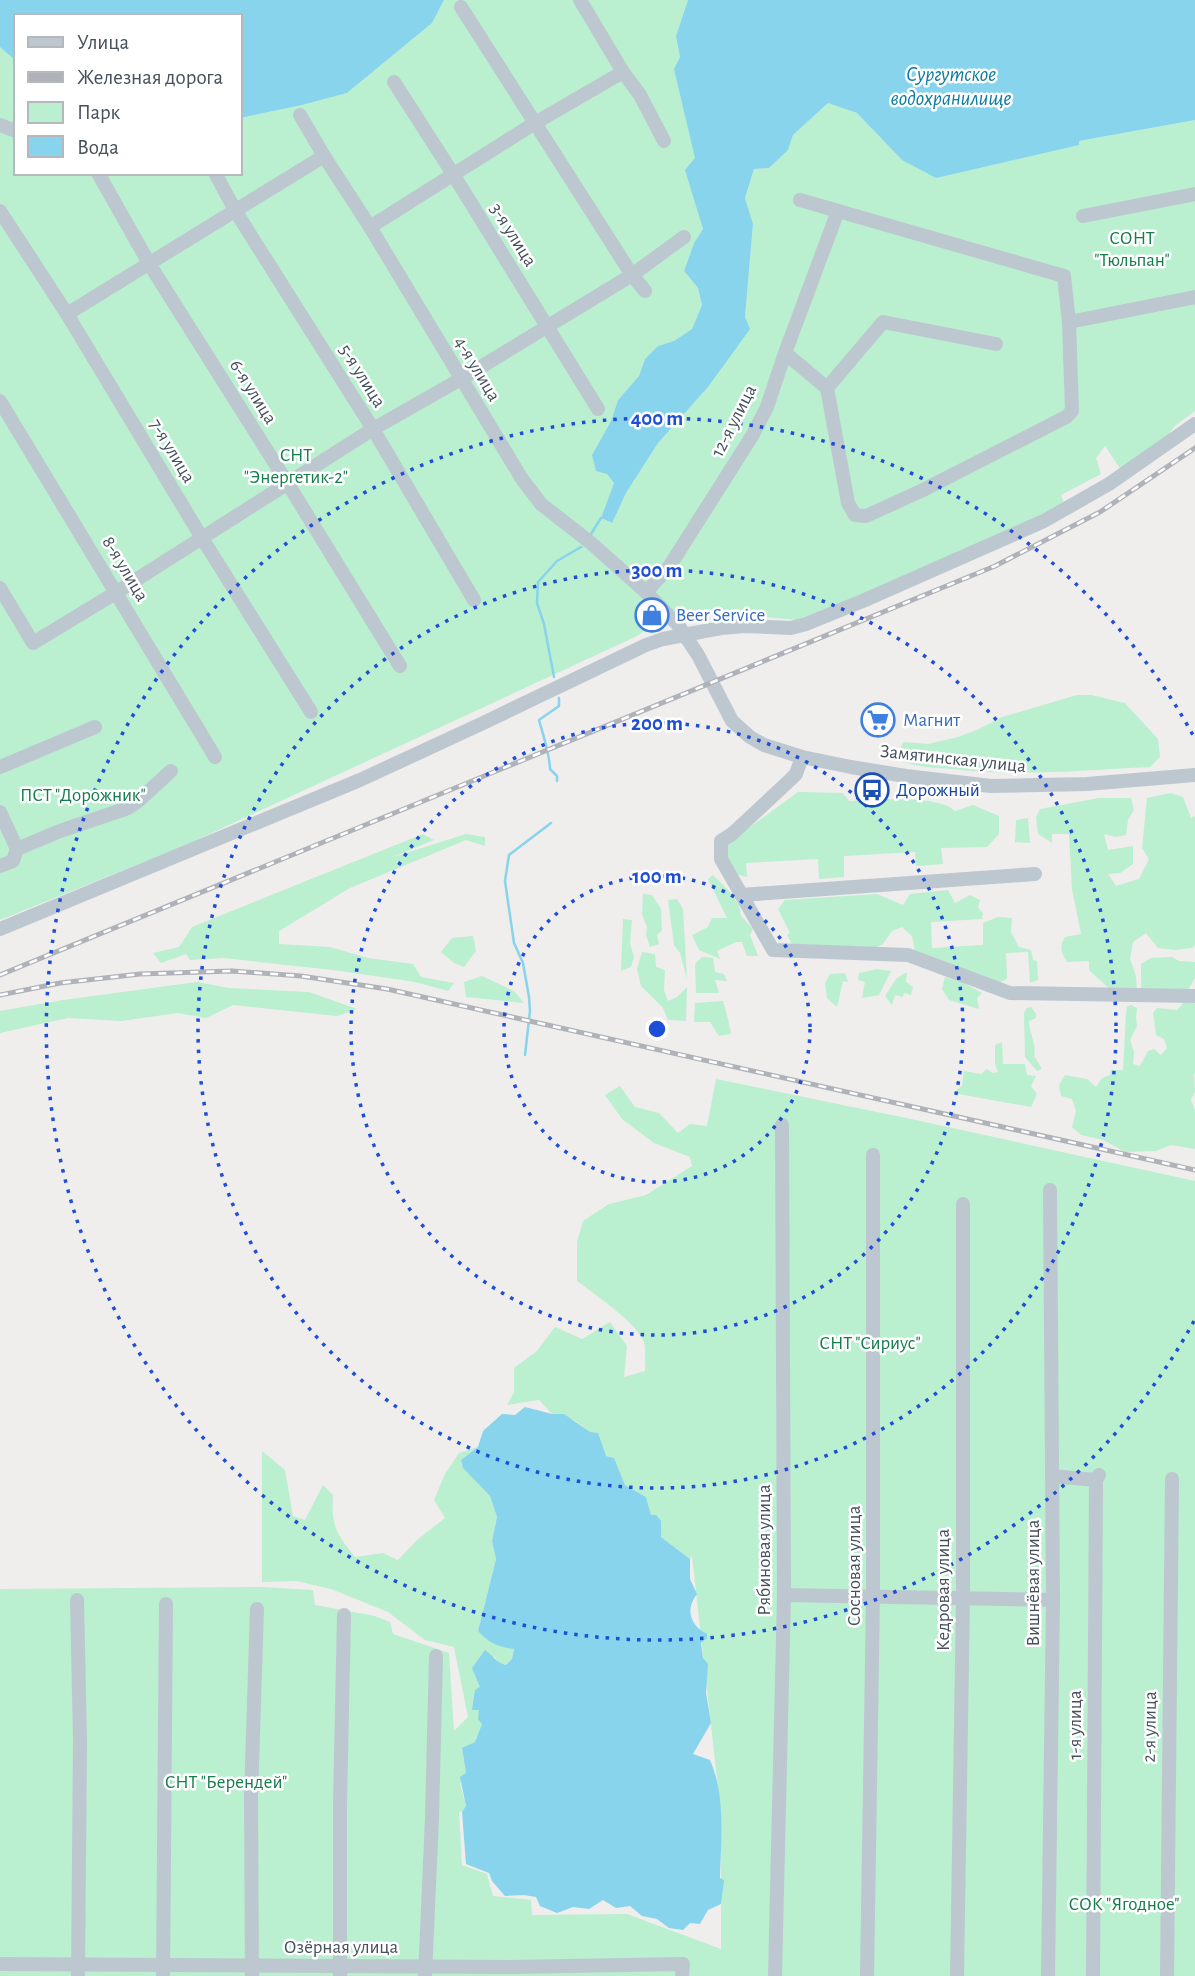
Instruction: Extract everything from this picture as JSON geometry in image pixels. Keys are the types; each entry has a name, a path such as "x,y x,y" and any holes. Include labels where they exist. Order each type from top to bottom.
{"street":[{"path":"580,0 640,95 664,141"},
{"path":"461,7 632,275 645,291"},
{"path":"370,227 535,123 623,72"},
{"name":"3-я улица","path":"394,82 598,409"},
{"name":"4-я улица","path":"300,115 522,480 541,505 591,542 646,592 686,635"},
{"path":"67,314 324,156"},
{"name":"6-я улица","path":"99,175 150,265 400,666"},
{"name":"5-я улица","path":"216,175 236,212 373,429 474,600"},
{"path":"1083,216 1195,194"},
{"path":"785,353 827,388 848,503 855,515 866,516 923,491 1066,417 1072,411 1069,322 1064,276 800,200"},
{"name":"7-я улица","path":"0,211 67,314 201,538 310,712"},
{"name":"12-я улица","path":"646,592 669,567 752,436 767,407 838,211"},
{"path":"0,589 33,643 373,429 632,275 684,237"},
{"path":"1069,322 1195,297"},
{"path":"827,388 883,323 996,344"},
{"name":"8-я улица","path":"0,401 215,757"},
{"path":"0,929 360,779 646,645 663,639 744,626 790,628 865,600 1044,522 1109,484 1195,424"},
{"name":"Замятинская улица","path":"686,635 727,713 737,726 764,745 802,757 906,776 991,786 1034,787 1195,775"},
{"path":"0,767 95,727"},
{"path":"802,757 796,774 732,834 721,841 721,859 773,950 908,955 1010,993 1195,996"},
{"path":"17,849 128,808 171,771"},
{"path":"0,812 17,849 13,861 0,866"},
{"path":"741,895 1035,874"},
{"name":"Рябиновая улица","path":"775,1976 784,1595 782,1125"},
{"name":"Сосновая улица","path":"867,1976 873,1597 873,1155"},
{"name":"Вишнёвая улица","path":"1048,1976 1053,1600 1050,1190"},
{"name":"Кедровая улица","path":"957,1976 963,1599 963,1204"},
{"name":"1-я улица","path":"1052,1476 1097,1477 1093,1976"},
{"name":"2-я улица","path":"1167,1976 1172,1479"},
{"path":"784,1595 1053,1600"},
{"path":"77,1600 80,1741 78,1970"},
{"path":"163,1970 166,1604"},
{"path":"252,1970 251,1796 257,1609"},
{"path":"340,1971 344,1615"},
{"path":"425,1971 436,1656"},
{"name":"Озёрная улица","path":"0,1964 78,1970 682,1970"}],"green space":[{"name":"СHТ \"Энергетик-2\"","path":"444,0 688,0 676,36 680,57 675,69 696,158 686,170 703,229 694,243 684,271 698,288 702,305 692,329 674,341 658,346 645,359 639,376 618,400 611,421 592,455 614,483 601,518 611,523 626,493 658,443 708,387 749,329 745,317 753,224 745,198 754,169 769,168 788,150 793,135 828,103 857,113 902,160 1079,144 1079,141 1195,120 1195,411 1176,425 1165,438 1121,470 1105,446 1096,458 1101,474 1061,495 1065,506 901,580 796,620 680,609 635,637 188,844 0,920 0,47 14,59 14,175 242,175 242,118 347,93 432,23"},
{"path":"1077,695 1091,695 1125,703 1158,739 1160,757 1150,767 1001,772 916,765 904,762 899,750 904,742 928,744 958,737 1002,717"},
{"path":"798,792 843,793 849,801 921,800 935,802 955,811 973,805 999,816 999,834 987,847 941,848 943,864 916,866 915,852 844,856 844,877 819,879 818,859 746,863 747,877 735,874 728,861 728,843"},
{"path":"1171,793 1183,797 1191,818 1195,816 1195,945 1192,948 1175,950 1158,948 1146,933 1133,942 1130,959 1136,976 1137,991 1113,992 1089,970 1089,961 1067,962 1063,956 1061,947 1065,937 1081,934 1072,889 1069,834 1052,834 1052,843 1038,834 1036,817 1040,809 1099,798 1131,798 1134,810 1128,820 1126,835 1116,837 1104,834 1108,850 1133,846 1133,864 1120,873 1108,874 1116,886 1139,879 1149,859 1142,848 1147,798"},
{"path":"1028,818 1030,843 1015,842 1016,820"},
{"path":"423,834 434,840 390,858 466,834 485,837 485,846 466,840 350,888 279,931 279,944 330,947 368,958 413,964 421,977 454,983 448,991 415,982 333,970 223,958 190,960 186,954 161,963 153,953 179,947 192,927"},
{"path":"713,875 729,891 739,905 741,916 753,929 750,935 758,956 747,956 742,942 717,951 720,959 699,950 692,935 708,927 712,918 727,918 708,879"},
{"path":"948,890 955,903 970,895 980,900 978,908 983,913 982,919 931,922 932,948 983,945 983,923 998,917 1012,918 1011,932 1019,947 1031,950 1033,960 1037,961 1038,980 1030,983 1028,952 1006,953 1007,979 994,985 915,951 912,936 902,927 892,931 883,944 869,951 793,946 787,935 790,933 778,909 785,900 877,894 903,905 910,894"},
{"path":"643,894 652,895 661,909 662,930 657,935 659,944 650,947 642,914"},
{"path":"677,899 683,909 687,979 680,953 674,945 668,900"},
{"path":"623,919 632,920 630,943 634,957 631,967 621,971"},
{"path":"473,936 476,951 464,967 454,963 441,952 452,938"},
{"path":"642,952 655,954 656,967 665,970 664,990 668,1001 677,997 687,987 686,1021 668,1020 663,1008 641,986 637,969"},
{"path":"702,957 713,958 715,972 724,974 727,981 715,980 719,993 696,993 695,964"},
{"path":"1172,957 1179,961 1195,962 1195,978 1188,990 1141,989 1141,964 1151,958"},
{"path":"877,969 891,971 879,995 862,998 865,982 858,980 859,973"},
{"path":"907,972 906,982 913,987 911,995 895,995 892,1005 885,996 896,979"},
{"path":"845,973 848,982 843,981 837,1007 827,998 825,983 830,974"},
{"path":"482,976 514,991 524,1003 466,997 464,982"},
{"path":"945,977 982,993 977,998 979,1009 949,1000 942,989"},
{"path":"197,982 229,988 309,992 357,1009 337,1016 233,1005 206,1018 178,1013 121,1021 68,1018 0,1033 0,1011"},
{"path":"723,1001 731,1034 719,1036 710,1022 694,1022 695,1003"},
{"path":"1184,1002 1195,1002 1195,1092 1191,1100 1195,1110 1195,1149 1171,1145 1156,1151 1125,1152 1103,1140 1081,1135 1072,1127 1076,1111 1072,1099 1061,1096 1059,1085 1065,1075 1087,1079 1096,1087 1102,1078 1110,1075 1111,1070 1123,1070 1126,1014 1127,1007 1131,1005 1137,1008 1137,1026 1130,1040 1134,1052 1133,1064 1140,1066 1148,1051 1154,1049 1161,1055 1167,1048 1164,1039 1156,1035 1153,1013 1157,1008 1177,1010"},
{"path":"1031,1007 1036,1014 1036,1018 1029,1021 1034,1056 1042,1069 1037,1071 1025,1057 1024,1013"},
{"path":"1002,1042 1003,1064 1025,1064 1027,1075 1036,1076 1031,1086 1037,1094 1031,1107 953,1093 962,1086 964,1071 981,1074 987,1069 993,1073 998,1072 995,1045"},
{"path":"716,1079 1195,1181 1195,1976 0,1976 0,1589 262,1587 313,1590 315,1605 375,1616 390,1622 393,1634 449,1653 454,1731 468,1717 454,1647 425,1640 388,1612 331,1589 296,1581 262,1582 262,1451 285,1470 293,1516 305,1520 323,1485 333,1495 336,1529 355,1557 383,1553 398,1560 417,1540 445,1518 434,1500 445,1474 459,1453 478,1447 461,1460 463,1468 490,1496 497,1517 492,1541 496,1559 478,1631 514,1649 512,1659 506,1665 499,1663 494,1656 473,1710 479,1710 482,1724 475,1742 462,1749 466,1773 460,1784 466,1806 462,1812 459,1811 462,1865 487,1874 493,1896 531,1900 532,1915 627,1914 721,1949 721,1814 692,1556 690,1559 661,1537 646,1497 625,1485 614,1458 606,1456 577,1422 552,1414 539,1400 507,1405 514,1392 514,1368 537,1351 555,1327 582,1339 610,1322 627,1346 624,1377 645,1371 645,1345 640,1335 614,1309 577,1281 577,1242 583,1221 609,1204 646,1195 692,1166 690,1157 654,1143 622,1119 605,1095 620,1086 635,1107 659,1113 678,1133 690,1124 707,1126"}],"water":[{"path":"0,0 444,0 432,23 347,93 242,118 242,14 14,14 14,59 0,47"},
{"name":"Сургутское водохранилище","path":"688,0 1195,0 1195,120 1079,141 1079,145 936,178 902,160 857,113 828,103 793,135 788,150 769,168 754,169 745,198 753,224 745,317 750,329 708,387 658,443 626,493 612,523 601,518 614,483 607,474 596,471 592,455 611,421 618,400 639,376 645,359 658,346 674,341 692,329 702,305 698,288 684,271 694,243 703,229 685,170 695,158 674,69 680,57 676,36"},
{"path":"525,1407 552,1414 564,1414 590,1432 598,1433 606,1456 614,1458 625,1485 646,1497 651,1515 656,1515 661,1521 661,1537 690,1559 690,1579 697,1594 691,1605 691,1617 701,1631 707,1634 707,1638 701,1643 703,1658 708,1664 706,1693 711,1723 693,1754 710,1760 715,1774 721,1818 720,1878 724,1880 721,1904 708,1910 700,1924 690,1923 683,1930 669,1928 657,1919 642,1916 630,1906 616,1908 603,1900 589,1909 573,1907 557,1913 540,1906 536,1897 505,1896 492,1881 489,1873 466,1864 462,1812 466,1806 460,1777 466,1773 462,1748 475,1742 482,1724 478,1719 479,1710 472,1710 475,1690 480,1687 472,1668 485,1650 506,1665 512,1659 514,1649 494,1644 478,1631 496,1559 492,1541 497,1517 490,1496 463,1468 461,1460 478,1447 483,1431 502,1414 515,1415"}],"waterway":[{"path":"591,534 601,518"},
{"path":"554,677 544,624 537,603 538,582 557,561 581,547"},
{"path":"557,781 557,776 550,769 539,720 559,706 559,698"},
{"path":"525,1055 529,997 523,963 514,943 505,881 509,855 551,823"}],"railway":[{"path":"0,975 995,566 1100,512 1195,448"},
{"path":"0,995 60,983 140,974 232,971 301,976 387,989 1195,1170"}],"place":[{"name":"Beer Service","path":"652,615"},
{"name":"Магнит","path":"878,720"},
{"name":"Дорожный","path":"872,790"}],"park label":[{"name":"СОНТ \"Тюльпан\"","path":"1132,249"},
{"name":"ПСТ \"Дорожник\"","path":"83,795"},
{"name":"СНТ \"Сириус\"","path":"870,1343"},
{"name":"СНТ \"Берендей\"","path":"226,1782"},
{"name":"СОК \"Ягодное\"","path":"1124,1904"}]}
